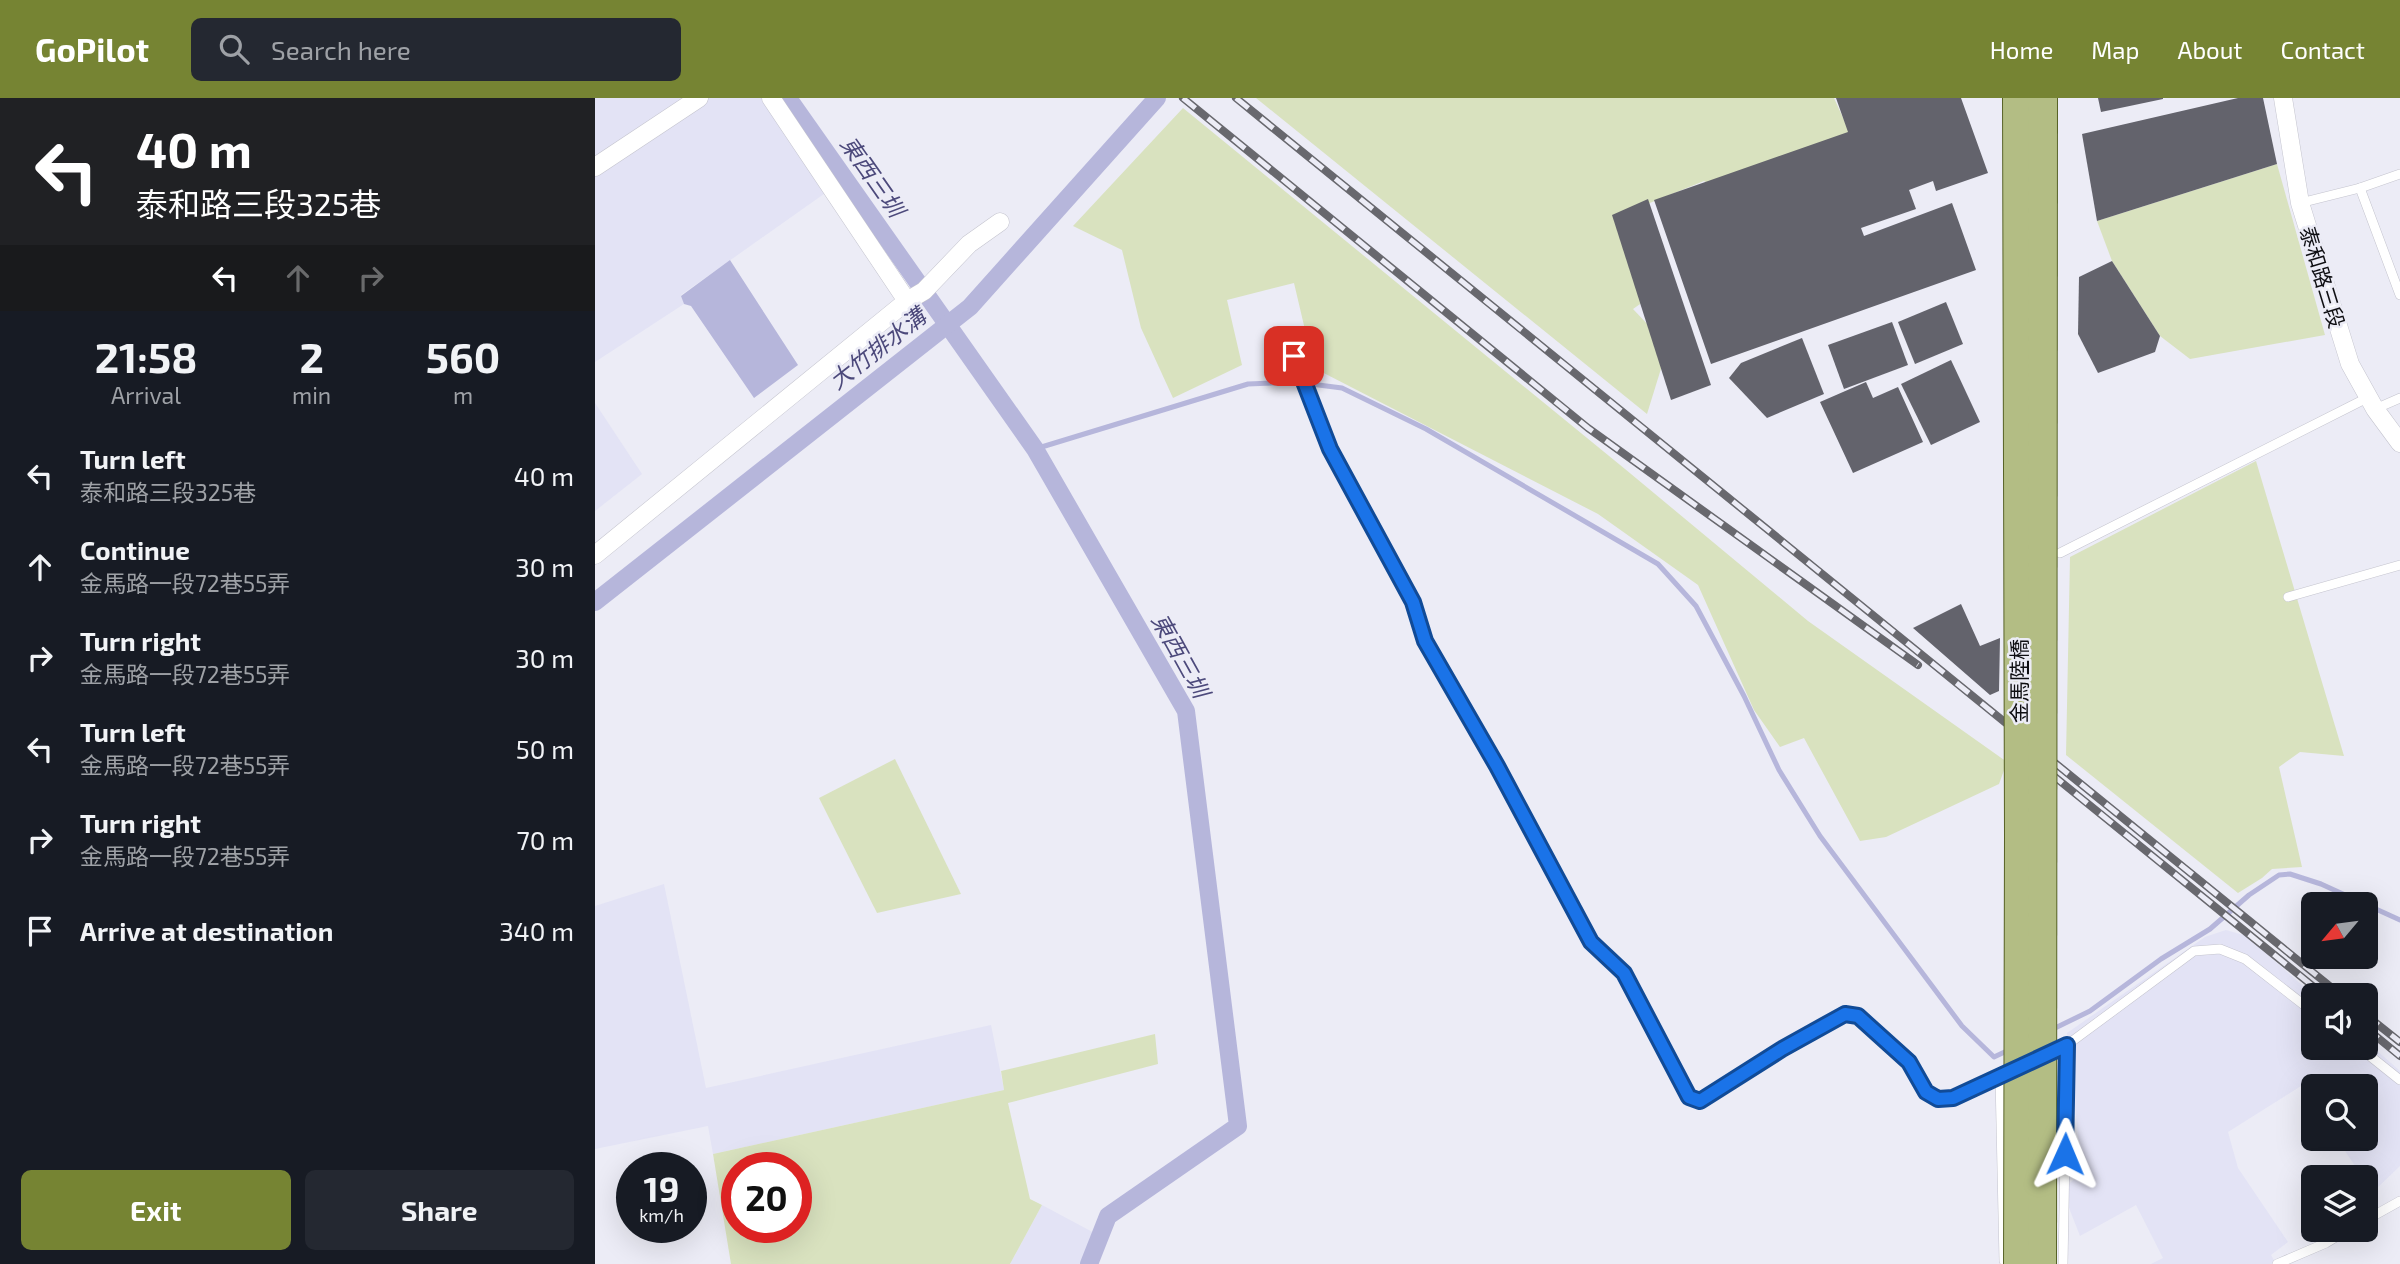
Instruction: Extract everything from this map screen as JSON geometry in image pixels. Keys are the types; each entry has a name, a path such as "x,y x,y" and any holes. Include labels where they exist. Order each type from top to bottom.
{"main road":[{"name":"金馬陸橋","path":"2017,98 2018,1264"},
{"name":"金馬陸橋","path":"2042,1264 2043,98"}],"street":[{"path":"595,167 699,98"},
{"path":"771,98 907,302"},
{"name":"泰和路三段","path":"2283,98 2300,202 2350,364 2372,403 2400,443"},
{"path":"595,555 907,302 924,292 969,244 1000,222"}],"lane":[{"path":"2300,202 2360,188 2400,174"},
{"path":"2360,188 2396,268 2400,295"},
{"path":"1294,356 1330,449 1413,602 1425,641 1497,766 1591,942 1624,973 1689,1097 1700,1101 1782,1049 1845,1014 1858,1016 1909,1062 1926,1092 1938,1099 1953,1098 2067,1045 2194,951 2220,949 2245,959 2301,1003"},
{"path":"2060,553 2372,403 2400,398"},
{"path":"2288,597 2400,565"},
{"path":"2063,1264 2067,1045"},
{"path":"2375,1060 2400,1080"},
{"path":"2000,1078 2004,1264"},
{"path":"2378,1213 2400,1200"},
{"path":"2277,1264 2328,1242"}],"shaded area":[{"path":"595,98 770,98 831,189 681,295 684,304 595,362"},
{"path":"595,403 642,474 595,511"},
{"path":"664,884 706,1088 991,1025 1004,1090 713,1154 708,1126 595,1149 595,906"},
{"path":"2226,930 2247,936 2301,984 2301,1060 2378,1060 2378,1052 2400,1071 2400,1166 2378,1187 2378,1165 2354,1165 2345,1151 2378,1151 2378,1074 2301,1074 2301,1086 2228,1132 2238,1168 2288,1242 2271,1255 2276,1264 2151,1264 2163,1258 2136,1205 2080,1236 2062,1190 2082,1172 2067,1033 2205,937"},
{"path":"1042,1205 1100,1236 1088,1264 1010,1264"}],"green space":[{"path":"1256,98 1834,98 1854,142 1721,192 1704,181 1635,209 1643,302 1633,309 1653,330 1664,359 1647,414"},
{"path":"1183,108 1808,621 2007,762 1999,784 1886,837 1860,841 1804,738 1780,747 1754,710 1698,585 1598,514 1314,368 1294,283 1227,300 1242,365 1173,398 1141,328 1122,250 1073,226"},
{"path":"2277,164 2325,335 2190,359 2160,336 2112,261 2097,221"},
{"path":"2256,461 2344,756 2300,752 2279,767 2302,867 2272,869 2238,893 2066,755 2070,557"},
{"path":"895,759 961,894 877,913 819,798"},
{"path":"1155,1034 1158,1064 1008,1103 1030,1199 1042,1205 1010,1264 731,1264 728,1243 812,1243 812,1152 722,1152 1004,1090 1001,1071"},
{"path":"721,1152 721,1203 713,1154"}],"water":[{"path":"730,260 798,365 754,398 691,306 684,304 681,296"}],"building":[{"path":"1836,98 1961,98 1988,173 1936,191 1933,181 1909,190 1916,209 1861,228 1864,236 1952,203 1976,270 1711,364 1654,200 1848,132"},
{"path":"2098,98 2163,98 2163,99 2101,112"},
{"path":"2238,98 2263,98 2277,164 2097,221 2082,134"},
{"path":"1648,199 1711,385 1671,400 1612,215"},
{"path":"2112,261 2160,336 2155,352 2098,373 2078,334 2079,277"},
{"path":"1946,302 1963,344 1915,364 1898,322"},
{"path":"1892,322 1908,365 1844,389 1828,345"},
{"path":"1802,338 1824,394 1767,418 1729,378 1741,363"},
{"path":"1951,360 1980,422 1931,445 1901,384"},
{"path":"1866,382 1873,398 1898,387 1923,442 1853,473 1820,402"},
{"path":"1961,604 1980,646 2000,638 1999,691 1990,695 1913,628"}],"waterway":[{"name":"東西三圳","path":"788,98 1035,449 1186,711 1238,1126 1108,1216 1089,1264"},
{"name":"大竹排水溝","path":"595,602 970,307 1157,98"},
{"path":"1035,449 1248,384 1295,382 1342,388 1426,429 1658,564 1696,606 1744,696 1779,770 1820,836 1962,1026 1994,1057 2011,1049"},
{"path":"2051,1030 2090,1011 2161,959 2210,929 2249,895 2279,875 2290,874 2321,884 2400,920"}],"railway":[{"path":"1183,98 1588,428 1918,665"},
{"path":"1236,98 2326,983"},
{"path":"2050,773 2309,983"},
{"path":"2378,1025 2400,1042"},
{"path":"2378,1038 2400,1056"}],"route":[{"path":"1294,356 1330,449 1413,602 1425,641 1497,766 1591,942 1624,973 1689,1097 1700,1101 1782,1049 1845,1014 1858,1016 1909,1062 1926,1092 1938,1099 1953,1098 2067,1045 2065,1154"}]}
